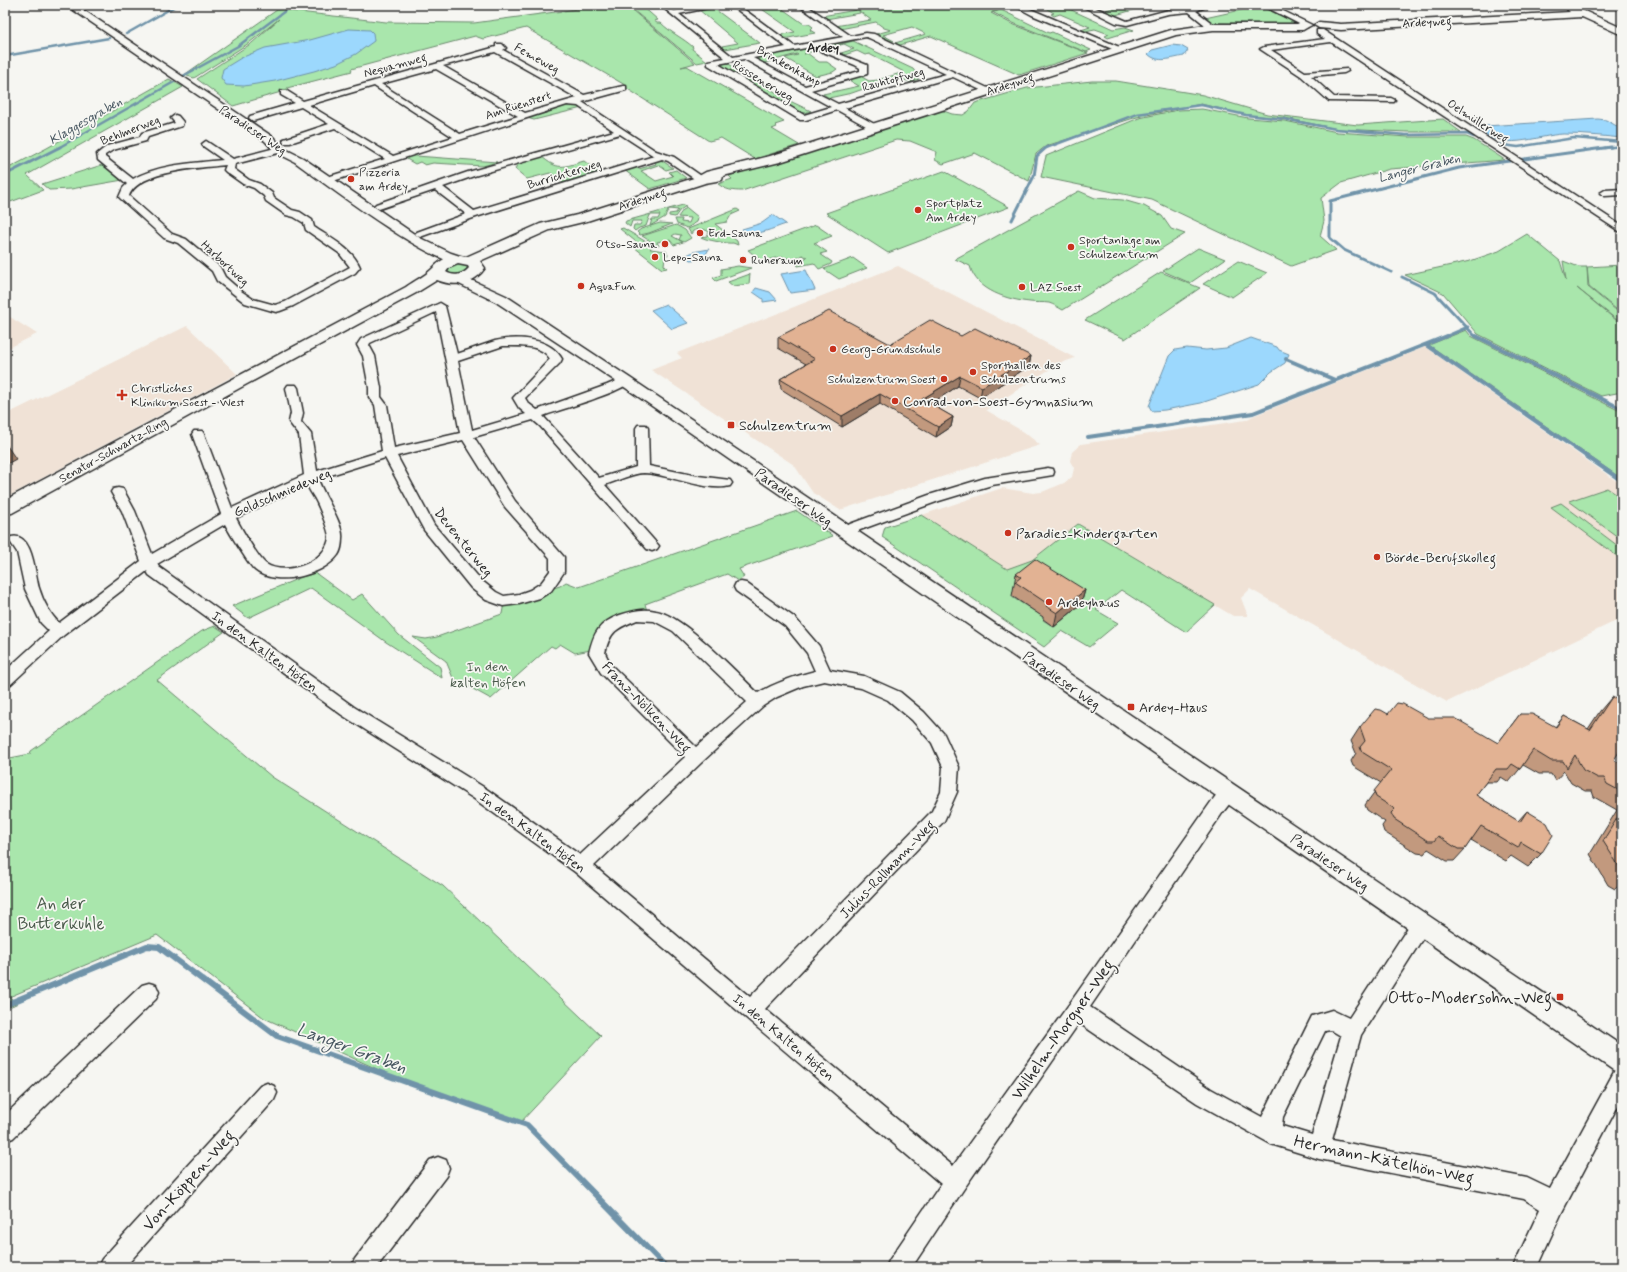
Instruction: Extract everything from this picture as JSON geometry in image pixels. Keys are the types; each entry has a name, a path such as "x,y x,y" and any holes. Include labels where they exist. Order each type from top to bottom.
{"main road":[{"path":"1565,5 1622,32"},
{"name":"Ardeyweg","path":"469,264 545,227 582,218 702,180 719,172 775,159 1175,32 1212,27 1314,28 1585,14"},
{"path":"448,262 469,264 468,276 448,274 448,262"},
{"name":"Senator-Schwartz-Ring","path":"5,508 411,290 448,274"}],"street":[{"name":"Paradieser Weg","path":"70,5 269,139 279,150 293,156 327,180 446,256 469,264 501,299"},
{"path":"663,5 731,58"},
{"path":"673,13 713,5"},
{"path":"734,5 791,48"},
{"path":"801,5 848,37"},
{"path":"1016,5 1034,14 1120,49"},
{"path":"1084,5 1126,23 1168,12 1191,10 1207,5"},
{"name":"Oelmüllerweg","path":"1265,5 1314,28 1622,230"},
{"path":"1191,10 1212,27"},
{"name":"Brinkenkamp","path":"746,57 862,34 871,36 990,91"},
{"name":"Femeweg","path":"490,40 502,48 496,49"},
{"path":"1331,40 1264,49 1304,74 1332,99 1391,100"},
{"path":"805,89 864,72 864,67 842,56 834,56 810,44"},
{"name":"Femeweg","path":"496,49 583,98"},
{"name":"Nequamweg","path":"253,118 301,103 496,49"},
{"name":"Brinkenkamp","path":"746,57 875,128"},
{"name":"Rössenerweg","path":"746,57 731,58 711,63 803,118 838,108"},
{"path":"437,66 524,116"},
{"path":"1304,74 1344,71"},
{"name":"Rauhtopfweg","path":"838,108 954,74"},
{"path":"374,83 459,137"},
{"path":"574,102 583,98 623,88"},
{"path":"284,93 390,158"},
{"path":"574,102 582,104 653,153 671,159 702,180"},
{"name":"Am Rüenstert","path":"327,180 390,158 566,103 574,102"},
{"name":"Behlmerweg","path":"132,183 101,158 101,154 110,148 143,138 145,135 179,124 180,122 175,118"},
{"path":"287,140 336,125"},
{"name":"Burrichterweg","path":"379,206 471,174 622,132"},
{"name":"Harbortweg","path":"132,183 126,187 124,197 168,236 182,241 216,269 221,279 249,301 276,309 289,304 351,271 355,267 343,252 309,228 309,222 297,214 289,213 269,199 269,195 257,186 246,182 229,170 231,162 206,144"},
{"path":"132,183 147,176 162,172 211,163 231,162 279,150"},
{"name":"Burrichterweg","path":"418,238 473,215 662,156"},
{"path":"436,186 473,215"},
{"path":"1605,192 1622,191"},
{"name":"Paradieser Weg","path":"418,238 448,274 501,299 626,381 1622,1061"},
{"name":"Deventerweg","path":"440,306 452,359 453,375 456,381 466,435 510,504 557,557 557,572 546,587 519,600 503,601 491,596 476,584 429,527 389,453 381,405 375,397 370,356 363,345 365,341 440,306"},
{"path":"452,359 465,357 490,346 503,343 536,344 548,349 555,356 556,359 554,363 519,398 523,405 544,423 652,546"},
{"name":"Goldschmiedeweg","path":"5,680 59,631 148,563 228,515 310,477 389,453 466,435 535,415 611,388 626,381"},
{"path":"198,434 234,528 259,566 269,572 282,574 310,569 332,553 336,536 324,503 314,487 310,477 305,434 295,422 297,413 292,388"},
{"path":"642,428 643,469"},
{"path":"596,483 643,469 698,480 725,483"},
{"path":"846,532 938,497 983,482 1012,476 1048,472"},
{"name":"In den Kalten Höfen","path":"118,492 126,503 148,563 154,571 348,711 479,793 582,866 955,1182"},
{"path":"16,540 24,551 34,595 46,619 59,631"},
{"path":"741,587 790,622 814,650 824,676"},
{"name":"Franz-Nölken-Weg","path":"696,757 606,669 597,653 602,636 615,623 636,615 656,616 678,628 757,702"},
{"name":"Julius-Rollmann-Weg","path":"582,866 696,757 757,702 771,693 800,681 824,676 864,682 894,696 918,716 938,739 951,767 949,792 938,816 932,824 752,1009"},
{"name":"Wilhelm-Morgner-Weg","path":"898,1267 955,1182 1077,1010 1216,807 1229,793"},
{"path":"1319,1148 1352,1031 1421,924"},
{"path":"5,1130 149,992"},
{"name":"Hermann-Kätelhön-Weg","path":"1077,1010 1204,1096 1271,1133 1319,1148 1527,1189 1554,1204"},
{"path":"1271,1133 1273,1115 1319,1023 1332,1020 1352,1031"},
{"path":"1525,1267 1554,1204 1622,1077"},
{"name":"Von-Köppen-Weg","path":"110,1267 267,1093"},
{"path":"362,1267 438,1168"}],"shaded area":[{"path":"898,266 1075,358 1058,364 986,410 1024,432 1040,445 840,510 813,493 794,465 651,370 682,358 677,353"},
{"path":"10,317 37,334 5,350 5,319"},
{"name":"Christliches Klinikum Soest - West","path":"187,326 237,374 5,498 5,415"},
{"name":"Börde-Berufskolleg","path":"1425,347 1622,485 1622,618 1447,702 1250,589 1241,598 1248,616 1233,616 1078,524 1032,560 1007,570 922,515 1002,488 1033,493 1042,492 1064,483 1072,477 1074,468 1070,461 1072,452 1081,444 1246,420"}],"green space":[{"path":"284,5 297,5 290,11 386,22 474,23 607,5 626,5 695,63 681,67 687,66 784,122 775,125 777,127 772,129 799,145 755,159 721,138 709,141 623,86 625,85 526,28 483,39 475,36 351,69 352,71 287,88 288,90 233,106 197,79 252,43 279,19 249,43 194,78 184,75"},
{"path":"627,5 641,5 658,20 654,21 661,23 693,47 692,49 707,61 697,63"},
{"path":"756,5 777,5 804,24 809,24 813,27 810,30 815,33 783,39 779,35 795,32"},
{"path":"849,5 1000,5 1006,8 991,13 1012,24 1088,53 1019,75 931,36 900,45 895,43 926,34 912,27 883,35 894,41 892,41 876,34 891,30 884,28 876,22 840,29 835,26 871,20 859,11 860,13 826,19 822,16 856,10"},
{"path":"1040,5 1055,5 1067,8 1113,29 1125,27 1134,30 1108,38 1105,36 1109,34 1095,29 1085,31 1081,30 1090,27 1060,14 1054,16 1051,14 1054,13"},
{"path":"1123,5 1151,5 1112,16 1105,13 1108,12 1106,10"},
{"path":"1259,6 1299,24 1213,23 1205,18"},
{"path":"712,7 760,43 725,49 722,46 738,43 698,9"},
{"path":"1001,10 1049,33 1052,32 1091,50 1086,52 1013,23 992,12"},
{"path":"865,37 834,46 853,41 913,69 916,73 911,75 919,79 910,82 897,77 852,93 829,98 823,94 859,86 847,79 865,74 867,75 862,77 869,81 878,80 904,72 869,54 865,55 857,51 844,55 841,53 854,49 844,44 833,47 838,51 831,52 819,46"},
{"path":"810,46 817,50 807,53 819,62 827,62 837,69 833,72 816,76 785,58 798,55 797,54 764,63 755,58 763,54 766,56 777,54 775,52 788,50 790,52 802,49 800,47"},
{"path":"727,63 792,102 811,111 804,113 795,109 718,65"},
{"path":"169,79 183,87 27,175 43,190 5,204 5,170"},
{"path":"1092,81 1116,81 1185,92 1203,95 1267,114 1358,125 1443,119 1461,132 1408,132 1337,129 1285,118 1246,115 1201,104 1137,117 1046,146 1036,154 1029,181 975,153 943,164 935,160 937,152 910,141 896,140 742,191 729,190 718,184 732,179 729,176 941,110 952,114 963,115 969,111 975,103 1027,88"},
{"path":"575,104 582,108 534,120 527,118"},
{"path":"1202,109 1248,118 1285,121 1337,132 1408,137 1466,137 1474,140 1505,160 1390,169 1341,183 1321,198 1324,221 1320,236 1336,250 1291,266 1152,200 1041,177 1046,156 1139,118 1178,110"},
{"path":"412,154 416,156 497,162 483,166 433,163 425,165 420,162 415,164 403,157"},
{"path":"541,156 557,166 566,166 584,161 601,174 565,184 550,173 527,179 515,169 518,163"},
{"path":"661,160 673,168 666,170 658,165 641,171 656,181 673,176 669,172 676,170 686,178 650,189 624,170 636,167 639,169 656,164 654,161"},
{"path":"105,164 123,180 71,189 49,190 42,184"},
{"name":"Sportplatz Am Ardey","path":"944,171 1009,207 888,253 826,213"},
{"name":"Sportanlage am Schulzentrum","path":"1079,191 1095,198 1123,200 1144,206 1162,216 1171,229 1185,234 1063,310 1049,303 1022,301 994,293 979,282 973,275 970,266 955,259"},
{"path":"683,205 686,206 680,210 675,217 669,216 669,214 676,213 678,210 669,209 665,217 650,226 652,219 658,219 660,215 650,215 646,226 635,231 633,229 634,225 640,225 642,221 632,221 630,227 625,223 626,221"},
{"path":"687,208 698,217 697,222 687,228 677,224 675,219 682,219 681,222 689,223 691,218 678,217 683,210"},
{"path":"737,209 740,211 731,215 727,222 715,224 737,241 738,245 703,238 701,237 707,236 709,232 705,230 695,230 691,234 688,229"},
{"path":"660,223 672,224 649,233 640,235 637,232 641,229"},
{"path":"676,225 685,230 691,238 684,242 680,240 683,242 674,245 670,240 657,242 658,246 642,236","holes":["675,234 681,235 679,240 672,236"]},
{"path":"816,225 832,236 814,243 827,252 820,254 832,262 831,264 819,269 814,263 798,266 797,264 807,257 802,255 793,261 782,257 763,262 748,250"},
{"path":"623,228 653,246 650,249 666,251 668,255 665,256 664,265 667,268 662,269 634,247 640,245 620,229"},
{"path":"1527,234 1560,261 1566,280 1563,261 1579,267 1587,267 1588,287 1622,315 1622,324 1577,288 1622,325 1622,392 1601,396 1478,334 1443,293 1405,275 1470,261 1499,251"},
{"path":"1198,248 1225,259 1190,283 1163,271"},
{"path":"853,258 867,268 839,279 824,269"},
{"path":"1238,261 1267,273 1232,297 1203,284"},
{"path":"458,264 467,266 467,269 457,274 452,274 447,271 453,265"},
{"path":"1622,265 1622,314 1589,287 1587,267"},
{"path":"738,266 751,268 716,281 713,278 721,275 721,269"},
{"path":"1161,272 1200,288 1125,339 1085,320"},
{"path":"750,274 749,284 733,286 728,282"},
{"path":"1466,330 1471,336 1622,412 1622,479 1429,345"},
{"path":"1607,488 1622,498 1622,540 1569,501"},
{"path":"1561,503 1622,549 1622,560 1551,507"},
{"name":"In den kalten Höfen","path":"797,511 833,536 739,569 744,577 738,581 727,574 645,604 647,611 630,613 591,650 575,653 560,644 555,648 551,646 491,699 453,678 446,661 413,637 426,639 437,637 502,614 504,603 560,586 566,582 579,587"},
{"path":"922,515 1007,569 1032,560 1078,524 1215,605 1186,632 1121,590 1096,610 1118,623 1089,647 1062,631 1044,647 882,537 885,527","holes":["1032,573 1081,604 1054,627 1043,620 1045,618 1012,597 1018,591 1013,588"]},
{"path":"314,572 352,600 362,594 399,635 440,667 442,678 386,642 311,588 248,618 232,606"},
{"name":"An der Butterkuhle","path":"215,626 224,632 157,680 272,777 443,886 601,1036 520,1123 406,1082 264,1018 157,935 9,997 18,1003 5,1009 5,762 10,758 30,754 31,751 202,631"}],"water":[{"path":"349,29 370,30 373,33 374,41 356,54 336,64 275,81 244,86 226,85 221,78 223,69 241,58 265,48 310,40"},
{"path":"1172,45 1181,46 1188,50 1184,56 1165,60 1156,59 1148,54 1152,50"},
{"path":"1598,119 1606,120 1622,129 1622,138 1563,134 1508,142 1497,140 1488,136 1481,128 1485,126"},
{"path":"773,215 786,224 759,233 743,232 742,229 762,223"},
{"path":"709,249 703,259 690,260 685,256 693,252"},
{"path":"806,270 815,290 790,293 781,274"},
{"path":"756,288 770,292 777,300 763,302 763,299 753,292"},
{"path":"666,304 688,323 672,329 651,310"},
{"path":"1251,338 1277,347 1279,350 1289,354 1285,363 1271,372 1259,384 1201,403 1152,411 1149,406 1169,356 1175,350 1187,348 1206,350 1226,348"}],"building":[{"name":"Schulzentrum Soest","path":"829,311 890,344 930,320 961,336 975,328 1031,356 982,387 960,376 922,399 953,417 938,427 880,394 842,416 780,379 815,359 778,337"},
{"path":"1035,559 1085,590 1057,613 1046,606 1048,604 1015,582 1021,577 1016,574"},
{"path":"1612,697 1622,702 1622,747 1614,760 1622,765 1622,792 1607,784 1604,778 1598,778 1583,770 1575,755 1567,768 1563,761 1551,761 1533,750 1520,769 1512,764 1508,769 1496,769 1476,795 1520,822 1527,811 1547,823 1553,835 1541,854 1521,842 1518,848 1481,826 1465,849 1458,849 1438,836 1434,841 1428,841 1394,819 1391,813 1395,809 1376,797 1374,791 1391,770 1362,752 1360,747 1365,741 1360,727 1375,709 1381,710 1388,714 1397,703 1403,704 1428,718 1455,718 1498,743 1520,714 1532,714 1556,727 1564,716 1590,730"},
{"path":"1622,810 1622,871 1603,841"}],"waterway":[{"path":"126,34 177,5"},
{"name":"Klaggesgraben","path":"183,76 238,46 293,5"},
{"path":"5,56 109,38"},
{"name":"Klaggesgraben","path":"58,148 174,82"},
{"path":"1046,148 1137,114 1201,105 1246,115 1284,119 1336,129 1406,135 1467,134 1474,137"},
{"path":"1496,144 1518,147 1574,138 1622,142"},
{"name":"Langer Graben","path":"1604,148 1622,146"},
{"name":"Klaggesgraben","path":"5,175 60,147"},
{"path":"1012,220 1034,176 1037,156 1047,147"},
{"name":"Langer Graben","path":"1391,272 1344,250 1330,238 1330,201 1459,168 1611,147"},
{"name":"Langer Graben","path":"1402,277 1435,293 1467,327"},
{"path":"1445,337 1467,327"},
{"name":"Langer Graben","path":"1467,327 1474,335 1622,409"},
{"path":"1088,437 1253,413 1447,336"},
{"path":"1426,345 1622,481"},
{"path":"1286,359 1335,380"},
{"name":"Langer Graben","path":"5,1005 147,946 159,947 277,1036 527,1125 666,1267"}],"place":[{"name":"Pizzeria am Ardey","path":"351,179"},
{"name":"Sportplatz Am Ardey","path":"918,210"},
{"name":"Erd-Sauna","path":"700,233"},
{"name":"Otso-Sauna","path":"665,244"},
{"name":"Sportanlage am Schulzentrum","path":"1071,247"},
{"name":"Lepo-Sauna","path":"655,257"},
{"name":"Ruheraum","path":"743,260"},
{"name":"AquaFun","path":"581,286"},
{"name":"LAZ Soest","path":"1022,287"},
{"name":"Georg-Grundschule","path":"833,349"},
{"name":"Sporthallen des Schulzentrums","path":"973,372"},
{"name":"Schulzentrum Soest","path":"944,379"},
{"name":"Christliches Klinikum Soest - West","path":"122,395"},
{"name":"Conrad-von-Soest-Gymnasium","path":"895,401"},
{"name":"Schulzentrum","path":"731,425"},
{"name":"Paradies-Kindergarten","path":"1008,533"},
{"name":"Börde-Berufskolleg","path":"1377,557"},
{"name":"Ardeyhaus","path":"1049,602"},
{"name":"Ardey-Haus","path":"1131,707"},
{"name":"Otto-Modersohn-Weg","path":"1560,997"}],"district":[{"name":"Ardey","path":"823,47"}]}
